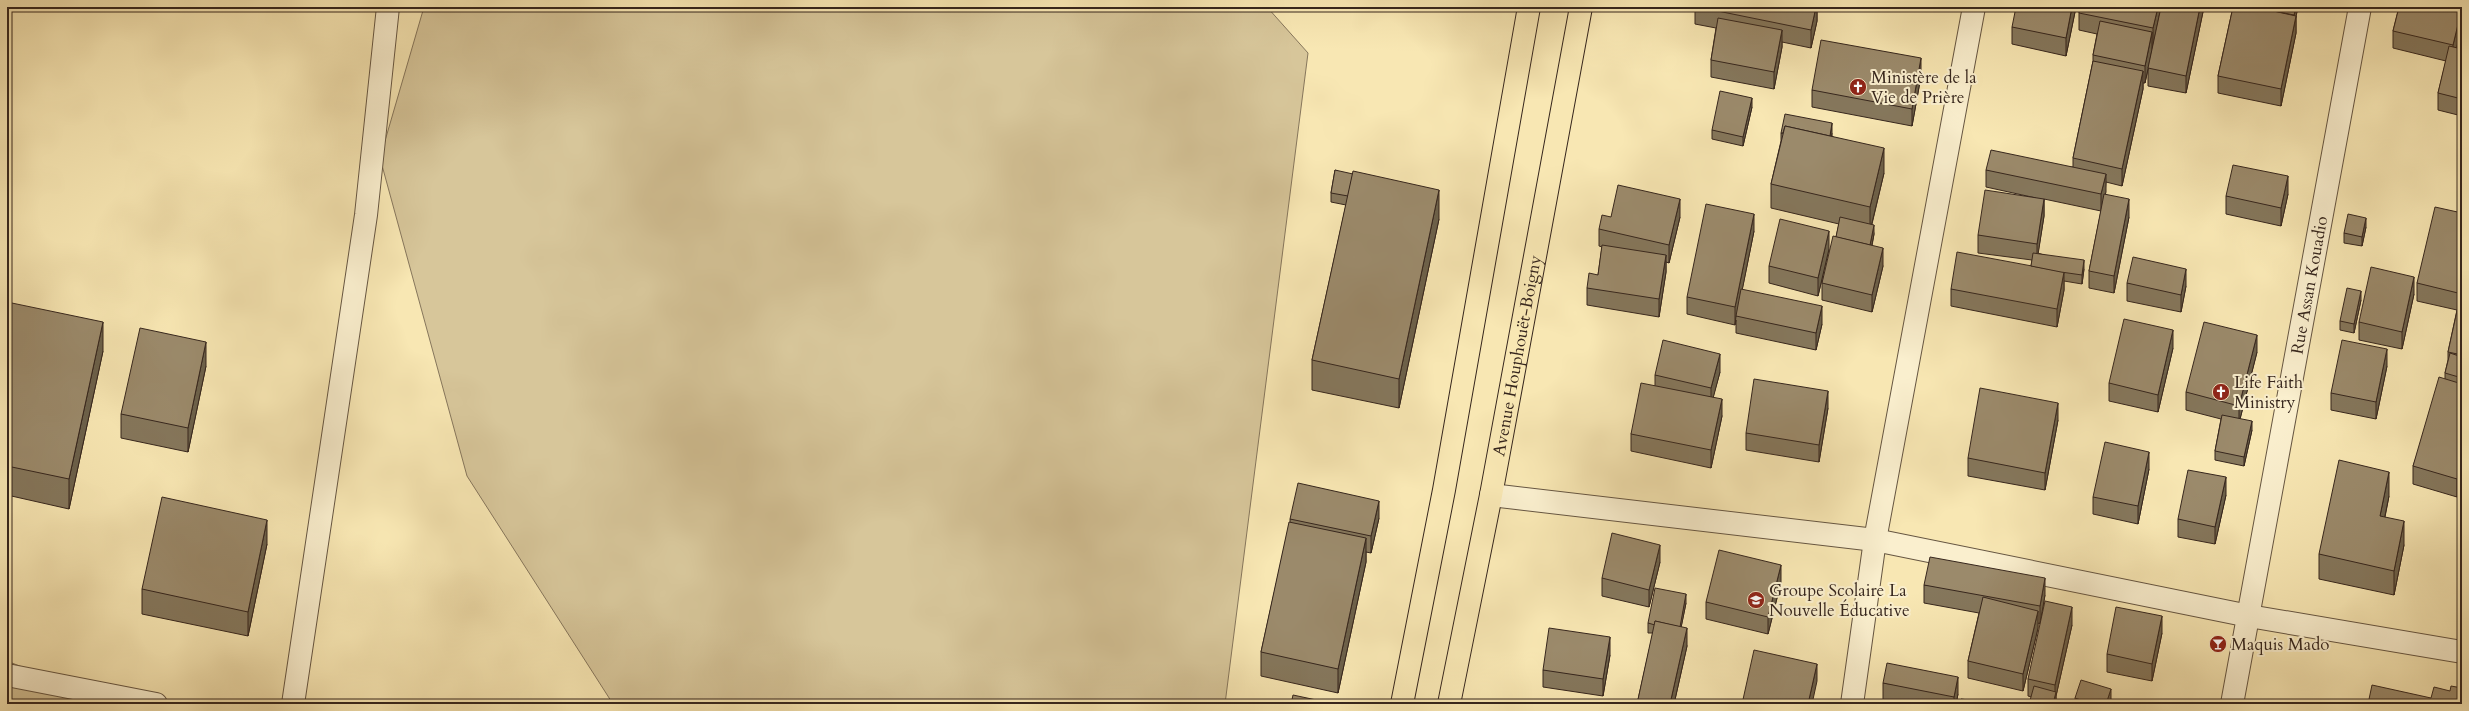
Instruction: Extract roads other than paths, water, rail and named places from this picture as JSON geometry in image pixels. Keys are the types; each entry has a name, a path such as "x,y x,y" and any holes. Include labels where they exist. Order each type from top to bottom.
{"highway":[{"path":"1402,704 1444,490 1529,7"},
{"name":"Avenue Houphouët-Boigny","path":"1449,704 1490,495 1581,7"}],"street":[{"path":"293,704 366,215 388,7"},
{"path":"1852,704 1875,540 1974,7"},
{"name":"Rue Assan Kouadio","path":"2232,704 2360,7"},
{"path":"1490,495 1875,540 2249,616 2462,652"},
{"path":"7,676 156,704"}],"place":[{"name":"Ministère de la Vie de Prière","path":"1858,87"},
{"name":"Life Faith Ministry","path":"2221,392"},
{"name":"Groupe Scolaire La Nouvelle Éducative","path":"1756,600"},
{"name":"Maquis Mado","path":"2218,644"}]}
